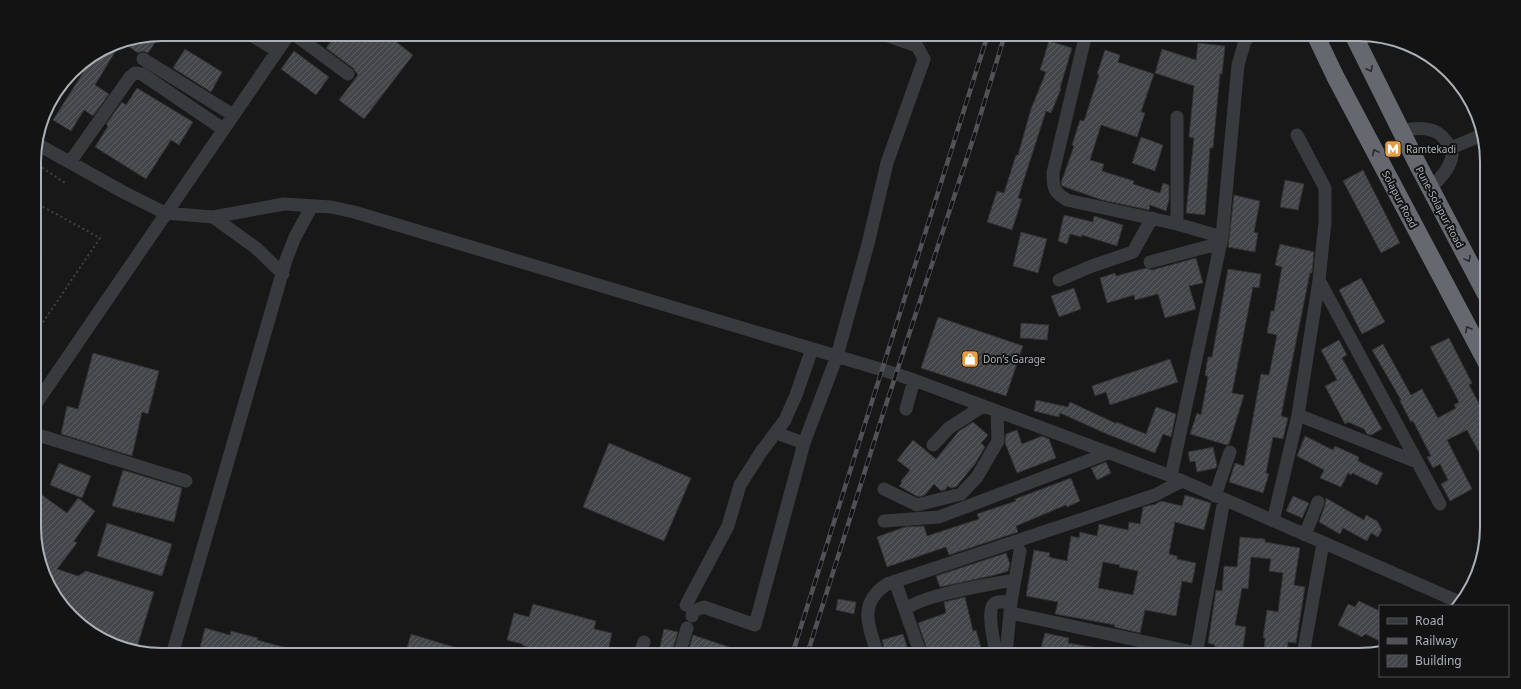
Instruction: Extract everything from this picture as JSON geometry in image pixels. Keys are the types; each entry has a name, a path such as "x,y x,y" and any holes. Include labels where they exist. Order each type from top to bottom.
{"highway":[{"name":"Solapur Road","path":"1318,41 1335,76 1480,352"},
{"name":"Pune-Solapur Road","path":"1356,41 1430,188 1480,283"}],"street":[{"path":"261,41 277,51"},
{"path":"41,396 284,41"},
{"path":"303,41 348,74"},
{"path":"812,349 785,420 761,452 740,485 728,526 689,610 693,611 704,607 755,625 804,444 837,356 868,244 887,163 924,59 916,46 902,41"},
{"path":"1084,41 1053,173 1053,186 1058,194 1067,200 1177,224 1221,240"},
{"path":"876,648 866,616 869,603 881,588 895,581 1155,495 1176,479 1221,240 1238,65 1245,41"},
{"path":"143,59 233,115"},
{"path":"70,162 130,77 136,73 142,74 223,129"},
{"path":"1177,117 1177,224"},
{"path":"1401,131 1412,128 1432,130 1443,136 1451,148 1452,156 1446,171 1430,188"},
{"path":"1273,521 1298,415 1319,280 1325,222 1325,188 1297,135"},
{"path":"1451,148 1477,137"},
{"path":"42,147 165,213 213,217 284,204 331,207 354,212 914,380 1176,479 1455,600"},
{"path":"174,648 286,260 295,237 312,206"},
{"path":"213,217 256,248 283,274"},
{"path":"1059,280 1092,266 1132,252 1152,218"},
{"path":"1150,262 1221,240"},
{"path":"1319,280 1440,504"},
{"path":"906,409 914,380"},
{"path":"933,445 949,428 983,406"},
{"path":"884,489 917,505 960,494 977,477 998,441 997,411"},
{"path":"1298,415 1417,462"},
{"path":"776,433 804,444"},
{"path":"41,436 186,481"},
{"path":"1198,648 1219,498 1230,452"},
{"path":"884,522 939,517 1108,453"},
{"path":"1305,535 1318,502"},
{"path":"1304,648 1323,543"},
{"path":"1007,648 1020,551"},
{"path":"905,610 910,606 929,598 1015,580"},
{"path":"895,581 919,648"},
{"path":"997,648 990,617 991,608 998,602 1011,608 1173,648"},
{"path":"681,648 688,628"},
{"path":"642,648 644,642"}],"path":[{"path":"41,167 65,183"},
{"path":"41,206 100,238 41,325"}],"building":[{"path":"156,41 148,53 143,51 138,53 128,46"},
{"path":"331,41 395,41 413,55 364,119 339,100 358,75 353,68 326,48"},
{"path":"1049,41 1072,48 1060,88 1061,89 1051,113 1046,111 1018,198 1022,199 1012,230 987,222 997,191 1004,193 1016,155 1018,155 1031,109 1046,72 1040,70"},
{"path":"1198,43 1225,46 1222,74 1220,74 1213,148 1210,148 1205,215 1186,213 1194,138 1189,137 1194,86 1155,73 1162,49 1196,60"},
{"path":"185,49 222,72 211,92 173,68"},
{"path":"1105,50 1120,55 1118,62 1154,74 1141,112 1145,113 1137,137 1101,125 1090,160 1104,164 1102,171 1134,181 1133,184 1160,193 1163,183 1169,185 1169,200 1166,211 1150,205 1149,210 1102,200 1062,186 1061,183 1074,146 1072,145 1080,120 1084,121 1099,75 1097,74"},
{"path":"116,51 95,85 109,94 93,116 84,110 71,131 53,120 86,68 95,61"},
{"path":"294,51 329,77 316,95 281,69"},
{"path":"137,88 193,122 179,145 171,140 146,179 95,147 108,126 106,124 122,102 126,105"},
{"path":"1141,137 1163,145 1155,171 1132,163"},
{"path":"1363,170 1400,243 1381,253 1343,181"},
{"path":"1285,180 1304,184 1298,210 1280,207"},
{"path":"1234,195 1260,201 1254,232 1258,233 1255,252 1228,247"},
{"path":"1064,215 1093,222 1094,216 1123,225 1117,246 1082,235 1082,237 1070,234 1067,244 1058,241"},
{"path":"1021,232 1047,239 1038,273 1013,266"},
{"path":"1280,244 1314,252 1312,273 1310,273 1281,416 1288,418 1283,439 1273,437 1266,473 1269,474 1263,493 1229,482 1235,463 1244,466 1261,374 1269,375 1277,335 1267,333 1271,311 1274,311 1282,267 1275,265"},
{"path":"1196,258 1203,283 1189,286 1196,309 1165,318 1158,294 1135,300 1134,295 1107,303 1100,278 1115,273 1116,276 1146,268 1152,270"},
{"path":"1228,269 1261,274 1259,288 1253,287 1232,393 1244,395 1229,444 1227,445 1190,434 1197,413 1201,415 1208,377 1205,375 1208,357 1212,357"},
{"path":"1361,278 1385,322 1362,334 1339,290"},
{"path":"1074,288 1081,309 1059,317 1051,296"},
{"path":"938,317 1023,346 1006,396 921,368"},
{"path":"1021,323 1049,325 1047,340 1020,338"},
{"path":"1449,338 1472,383 1469,385 1480,405 1480,454 1467,430 1447,440 1472,489 1450,501 1441,484 1448,480 1440,464 1433,468 1427,457 1431,456 1413,421 1411,422 1400,401 1401,400 1372,350 1383,344 1411,395 1422,389 1438,418 1456,408 1454,405 1459,402 1430,347"},
{"path":"1339,340 1347,355 1342,358 1382,429 1371,435 1367,434 1364,429 1348,422 1345,424 1325,386 1337,380 1321,350"},
{"path":"93,353 159,371 148,414 142,412 132,456 61,434 67,406 78,409"},
{"path":"1170,359 1178,382 1110,405 1106,392 1095,396 1092,386"},
{"path":"1036,400 1068,407 1070,402 1117,424 1116,422 1146,434 1156,407 1176,414 1171,437 1163,434 1155,453 1060,413 1059,417 1034,411"},
{"path":"973,422 988,435 981,443 985,447 975,464 956,487 950,488 948,486 945,490 941,491 934,484 925,495 918,497 899,486 910,470 897,460 913,440 936,459 959,431"},
{"path":"1017,430 1022,444 1042,436 1049,439 1056,458 1017,473 1005,443 1006,434"},
{"path":"1305,436 1333,450 1335,446 1359,457 1358,461 1383,473 1377,485 1352,473 1351,475 1348,473 1341,487 1320,478 1324,470 1297,456"},
{"path":"609,443 691,478 664,541 583,507"},
{"path":"1213,447 1217,465 1216,468 1197,472 1195,461 1190,462 1188,452"},
{"path":"1106,462 1111,473 1097,480 1091,468"},
{"path":"59,463 91,476 82,498 50,485"},
{"path":"123,470 182,488 174,522 112,506"},
{"path":"1071,478 1080,501 1067,507 1066,505 1016,526 1018,532 949,555 946,547 887,567 877,537 905,527 924,526 927,536 979,519 977,514 1016,501 1015,499"},
{"path":"41,494 67,513 78,498 95,511 74,541 77,543 57,569 78,576 86,571 154,592 137,646 116,639 88,623 66,601 50,573 42,542"},
{"path":"1185,495 1211,503 1204,530 1175,522 1169,554 1177,556 1177,559 1196,563 1192,583 1182,581 1176,616 1145,610 1140,633 1114,627 1115,625 1055,614 1058,602 1026,596 1034,550 1050,553 1049,557 1067,561 1071,536 1079,538 1080,532 1097,536 1099,524 1128,530 1129,522 1140,524 1143,507 1156,504 1161,501 1182,506","holes":["1103,562 1120,565 1119,567 1138,571 1133,595 1098,588"]},
{"path":"1293,496 1309,503 1302,518 1286,511"},
{"path":"1326,498 1364,520 1366,515 1377,521 1382,530 1378,537 1371,533 1367,541 1343,528 1340,534 1319,522"},
{"path":"107,523 172,544 162,576 97,556"},
{"path":"1240,537 1265,539 1265,542 1300,548 1294,585 1305,587 1296,643 1288,642 1288,648 1264,648 1265,638 1263,638 1267,610 1278,612 1283,573 1269,571 1271,559 1251,557 1248,589 1242,588 1235,625 1246,627 1243,648 1215,648 1215,645 1208,643 1216,590 1222,591 1224,566 1237,567"},
{"path":"1006,553 1010,564 1008,571 940,587 936,576"},
{"path":"965,597 973,631 976,630 981,648 927,648 918,623 946,613 944,602"},
{"path":"838,599 856,602 854,614 836,610"},
{"path":"1359,601 1379,611 1379,641 1365,634 1362,637 1338,625 1348,604 1355,607"},
{"path":"533,604 596,621 594,629 612,633 609,648 530,648 507,640 514,613 529,617"},
{"path":"205,628 230,635 231,631 287,648 200,648"},
{"path":"664,629 678,632 673,648 660,648"},
{"path":"1045,633 1069,638 1068,643 1097,648 1041,648"},
{"path":"411,634 457,648 407,648"},
{"path":"903,634 907,647 884,648 882,640"},
{"path":"693,635 732,648 689,648"}],"railway":[{"path":"794,648 986,41"},
{"path":"809,648 881,420 975,133 1003,41"}],"place":[{"name":"Ramtekadi","path":"1393,149"},
{"name":"Don’s Garage","path":"970,359"}]}
